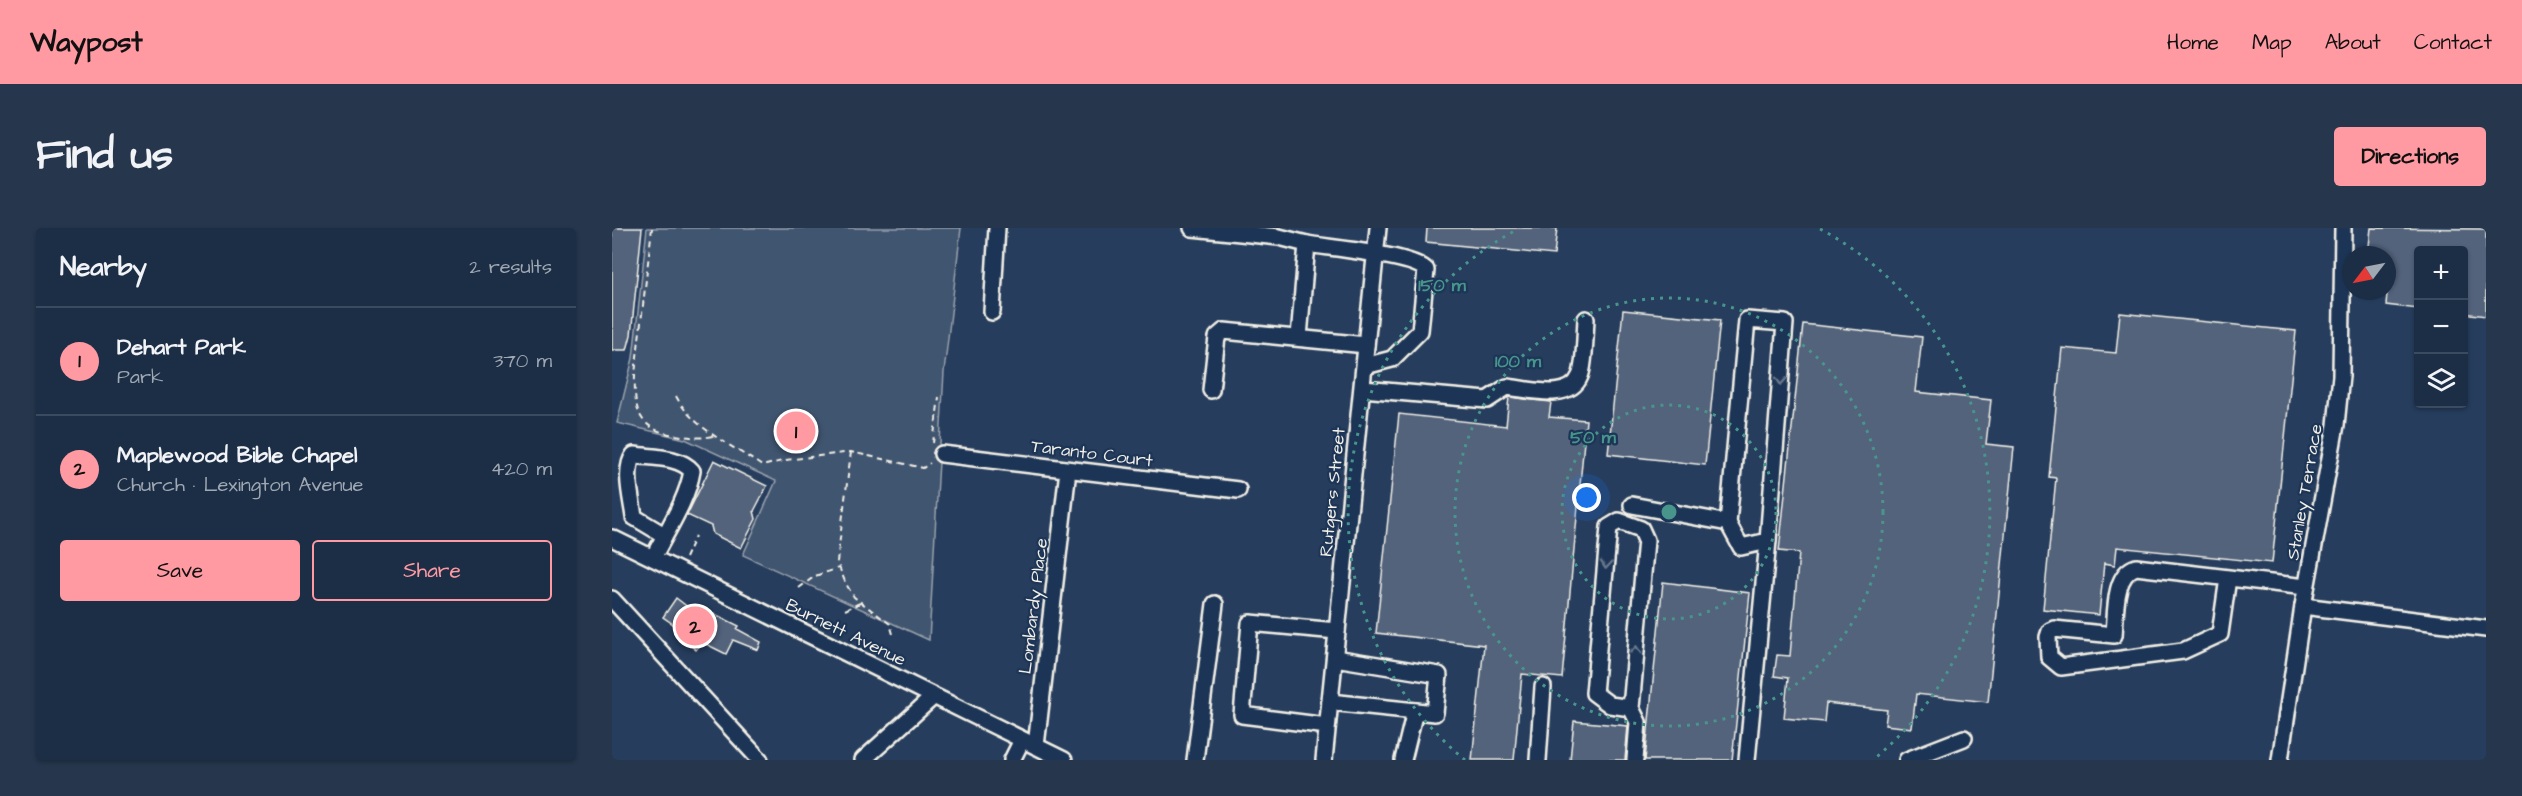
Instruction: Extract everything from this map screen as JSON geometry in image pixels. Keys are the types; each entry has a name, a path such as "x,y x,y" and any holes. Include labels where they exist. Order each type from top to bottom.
{"street":[{"path":"992,312 997,228"},
{"path":"1192,228 1279,237 1421,264 1426,270 1420,331 1392,359 1365,366"},
{"name":"Rutgers Street","path":"1324,760 1378,228"},
{"name":"Stanley Terrace","path":"2280,760 2306,587 2336,425 2341,376 2343,228"},
{"path":"1299,337 1307,244"},
{"path":"1362,389 1487,400 1507,387 1556,392 1572,388 1581,376 1586,319"},
{"path":"1747,760 1768,541 1785,323 1747,320 1728,523 1742,547 1768,541"},
{"path":"1211,390 1217,337 1224,331 1366,345"},
{"path":"653,558 690,481 692,471 688,465 673,460 634,456 631,459 629,472 634,517 664,535"},
{"name":"Taranto Court","path":"935,456 1238,490"},
{"name":"Lombardy Place","path":"1012,760 1029,743 1068,470"},
{"path":"1632,505 1728,523"},
{"path":"1631,708 1610,705 1594,693 1610,527 1619,521 1641,530 1646,540 1631,708 1638,722 1635,760"},
{"name":"Burnett Avenue","path":"612,538 1064,760"},
{"path":"2112,661 2121,579 2127,570 2136,567 2306,587"},
{"path":"2114,635 2054,629 2050,631 2048,637 2049,657 2061,667 2183,651 2220,634 2228,578"},
{"path":"612,599 760,760"},
{"path":"1195,760 1215,604"},
{"path":"2303,606 2486,629"},
{"path":"1328,726 1242,715 1250,623 1338,631"},
{"path":"1330,702 1435,713 1439,675 1335,658"},
{"path":"1538,760 1543,687"},
{"path":"863,760 933,697"},
{"path":"1403,760 1415,711"},
{"path":"1907,760 1964,738"}],"path":[{"path":"652,228 634,397 640,417 652,429 667,434 705,438 714,436"},
{"path":"676,396 708,432 762,465 851,452 923,468 935,456 939,397"},
{"path":"851,452 837,562 854,597 890,624 893,634"},
{"path":"682,563 695,536"},
{"path":"799,588 815,576 839,568"},
{"path":"845,610 862,602"}],"shaded area":[{"path":"647,228 961,228 944,372 929,640 743,555 776,481 685,439 617,423 633,358"}],"building":[{"path":"612,228 642,228 631,335 627,350 612,350"},
{"path":"1427,228 1557,228 1554,255 1426,242"},
{"path":"2371,228 2486,229 2486,316 2468,314 2468,246 2414,246 2414,308 2386,305 2386,300 2396,300 2396,246 2369,246"},
{"path":"1623,310 1720,320 1705,465 1608,454"},
{"path":"2120,313 2296,331 2272,563 2117,547 2115,565 2104,563 2099,615 2043,609 2056,478 2049,477 2062,348 2116,353"},
{"path":"1803,324 1922,337 1916,392 1991,400 1986,444 2014,447 1988,702 1916,694 1912,728 1885,725 1887,710 1826,703 1824,722 1784,718 1788,678 1774,676 1777,655 1790,656 1799,553 1779,551"},
{"path":"1509,397 1551,402 1549,417 1586,420 1562,678 1522,674 1514,760 1472,760 1484,645 1376,633 1399,414 1506,426"},
{"path":"714,460 767,486 754,511 756,519 741,548 713,534 711,526 687,515"},
{"path":"1663,582 1750,593 1732,760 1645,760"},
{"path":"676,598 697,614 704,609 714,617 715,614 739,626 737,629 761,642 758,650 733,640 726,654 702,642 696,650 680,637 683,631 663,617"},
{"path":"1574,721 1628,726 1625,760 1570,760"}],"place":[{"name":"Dehart Park","path":"796,431"},
{"name":"Maplewood Bible Chapel","path":"695,626"}]}
